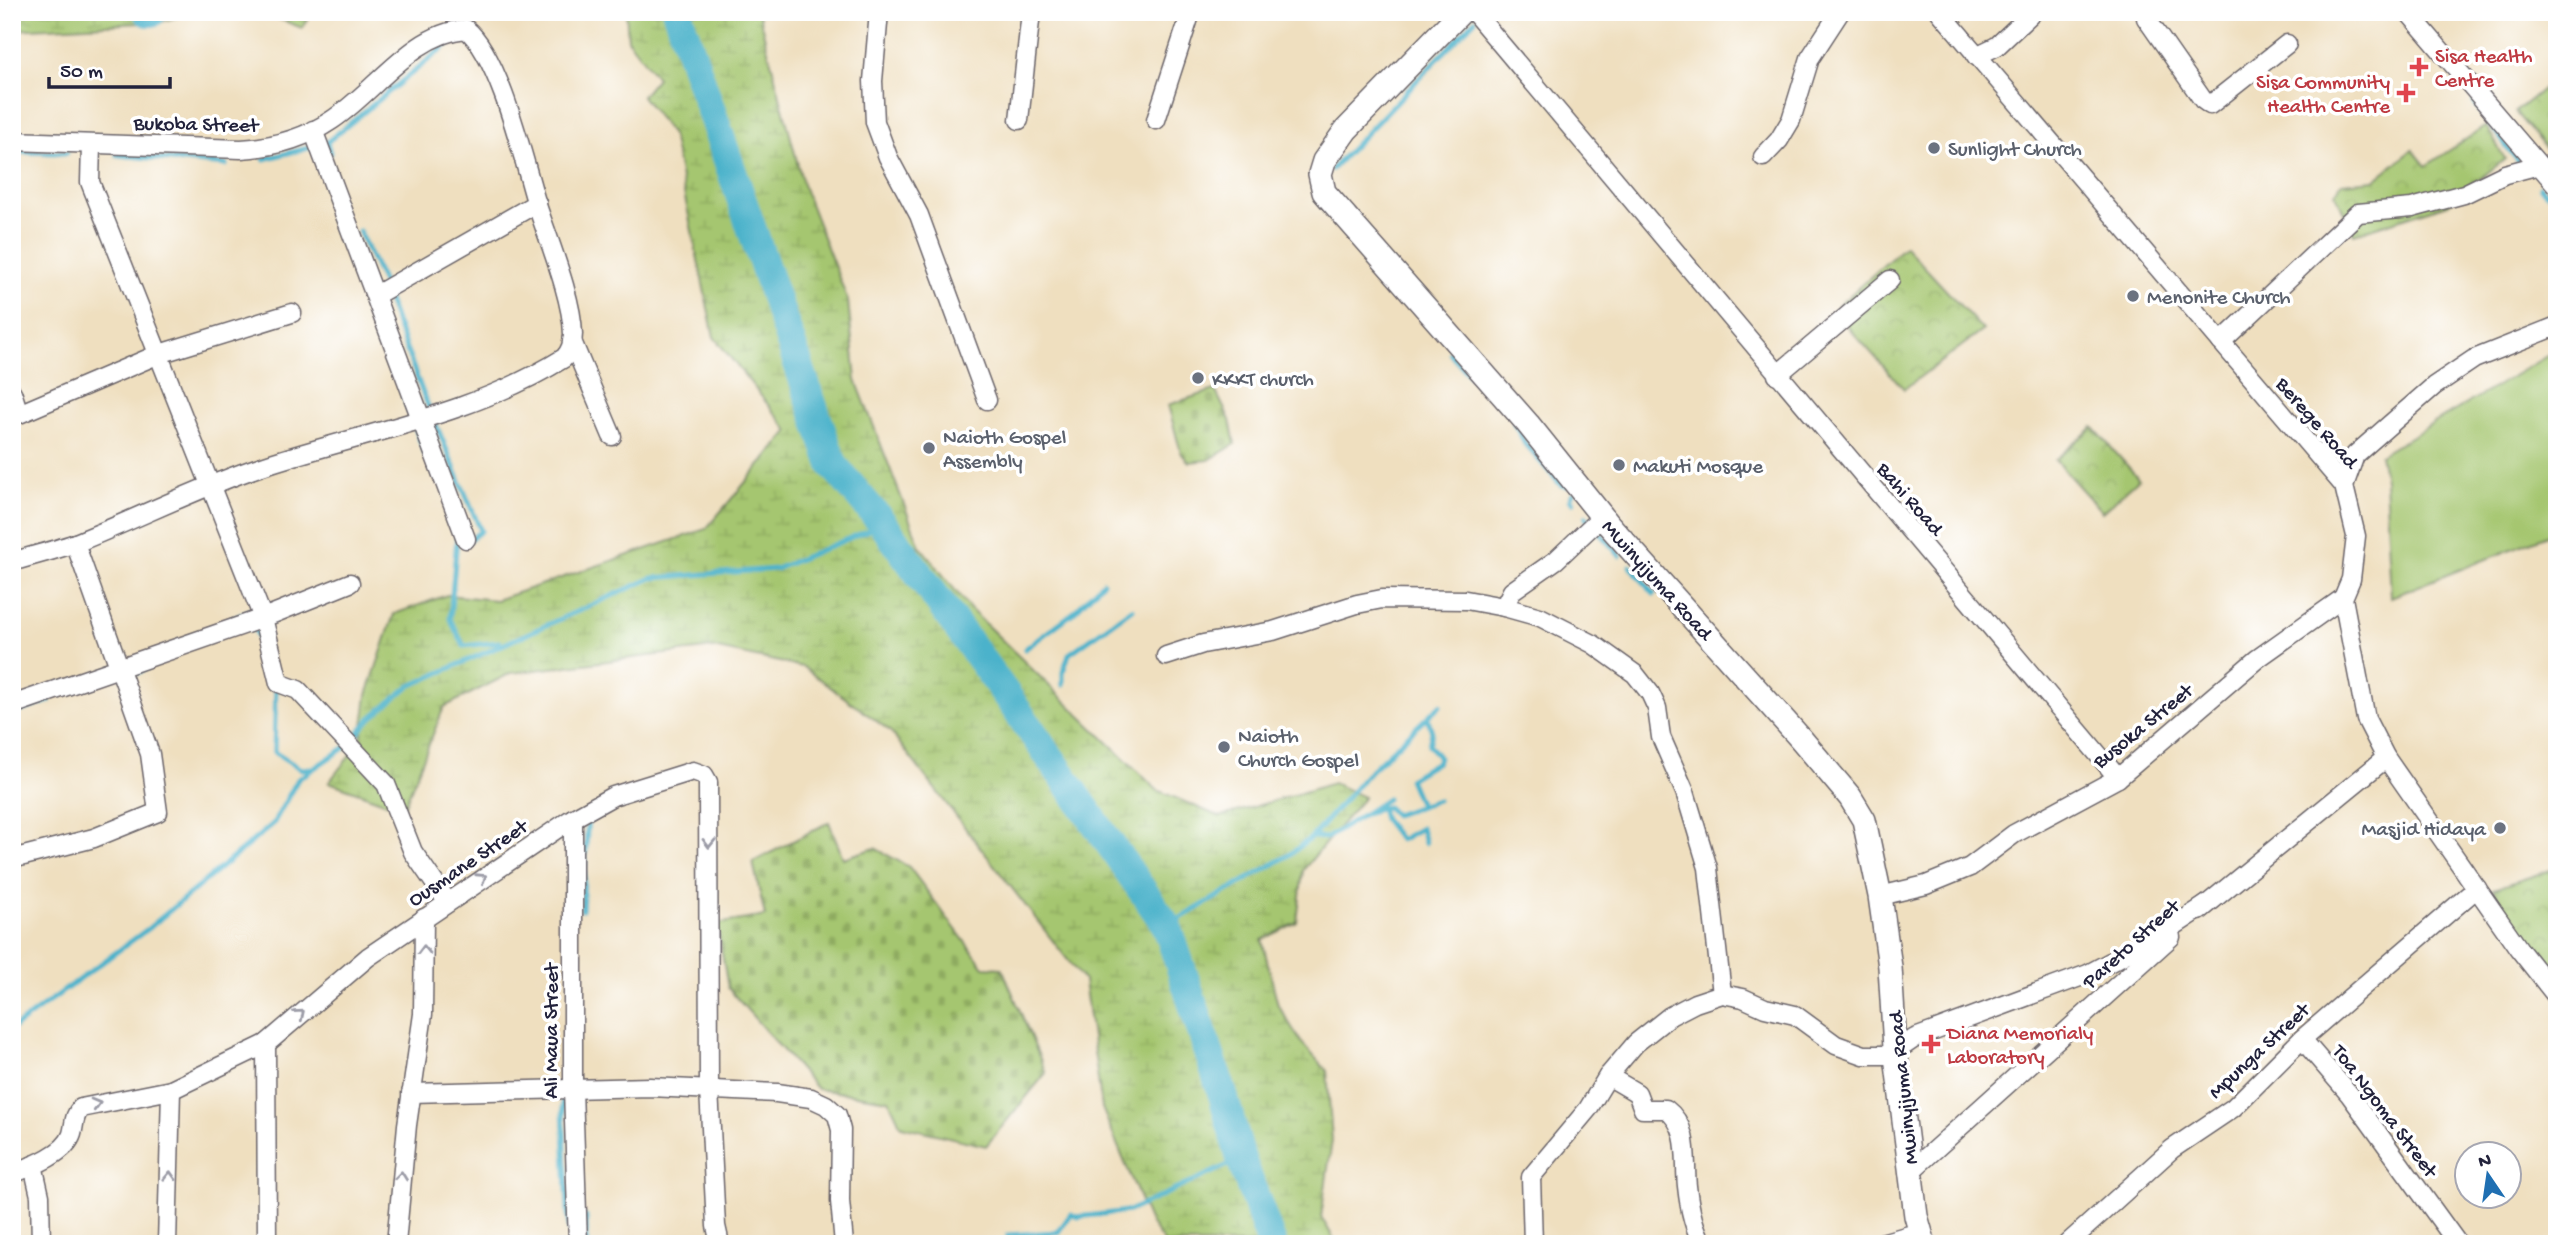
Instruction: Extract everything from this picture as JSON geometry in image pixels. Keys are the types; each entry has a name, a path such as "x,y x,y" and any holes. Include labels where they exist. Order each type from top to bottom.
{"street":[{"path":"879,12 873,81 876,122 888,157 919,215 988,400"},
{"path":"1019,120 1031,12"},
{"path":"1156,120 1191,12"},
{"name":"Mwinyijuma Road","path":"1461,12 1346,130 1324,161 1320,174 1324,192 1528,424 1609,525 1801,739 1850,797 1864,820 1891,967 1895,1048 1922,1238"},
{"name":"Bahi Road","path":"1474,12 1777,375 2042,684 2118,778"},
{"path":"1763,157 1779,140 1791,120 1810,58 1840,12"},
{"name":"Berege Road","path":"1940,12 2344,486 2356,536 2351,579 2343,598 2366,719 2386,758 2557,997"},
{"path":"1976,56 1997,46 2033,12"},
{"path":"2147,12 2146,18 2203,100 2210,105 2287,44"},
{"path":"2408,12 2557,186"},
{"name":"Bukoba Street","path":"12,141 241,149 275,146 332,120 428,39 448,30 466,29 478,41 493,71 537,203"},
{"path":"313,130 424,420 466,539"},
{"path":"91,145 90,182 263,618 279,683 298,690 386,785 413,852 447,901"},
{"path":"2221,342 2358,213 2412,208 2464,194 2505,174 2539,165"},
{"path":"376,295 537,203 560,275 572,341 612,436"},
{"path":"1777,375 1890,280"},
{"path":"12,392 16,416 159,354 292,313"},
{"path":"2344,486 2355,454 2434,386 2474,359 2557,326"},
{"path":"12,562 75,543 184,499 209,484 348,440 424,420 502,391 557,363 570,352 572,341"},
{"path":"1504,607 1512,591 1556,560 1596,522 1609,525"},
{"path":"12,859 94,838 158,812 150,754 75,543"},
{"path":"12,705 263,618 350,583"},
{"name":"Busoka Street","path":"1880,896 1926,885 1970,867 2014,834 2118,778 2257,659 2343,598"},
{"path":"1166,656 1203,644 1273,631 1372,600 1466,600 1504,607 1540,617 1593,644 1626,666 1650,693 1660,718 1661,737 1685,792 1708,869 1723,994"},
{"name":"Pareto Street","path":"1911,1171 2206,905 2386,758"},
{"name":"Ousmane Street","path":"12,1174 33,1165 67,1143 77,1112 81,1108 171,1090 266,1044 368,957 573,818 613,796 675,775 699,772 708,782 709,1089"},
{"name":"Ali Maua Street","path":"573,818 573,1089 578,1244"},
{"name":"Mpunga Street","path":"2067,1244 2172,1149 2233,1108 2302,1039 2477,888"},
{"path":"1533,1244 1531,1177 1588,1109 1608,1076 1650,1030 1695,1003 1723,994 1795,1015 1836,1045 1864,1055 1890,1055 1895,1048 1980,1012 2088,974 2160,936 2206,905"},
{"path":"396,1244 411,1093 424,1014 424,918"},
{"name":"Toa Ngoma Street","path":"2302,1039 2350,1095 2458,1244"},
{"path":"266,1044 267,1244"},
{"path":"1608,1076 1637,1093 1643,1110 1667,1110 1675,1118 1685,1141 1688,1197 1703,1244"},
{"path":"709,1089 716,1226 720,1244"},
{"path":"411,1093 709,1089 811,1098 826,1105 837,1115 841,1130 840,1200 844,1244"},
{"path":"167,1244 171,1090"},
{"path":"33,1165 40,1196 41,1244"},
{"path":"1878,1244 1922,1238"}],"green space":[{"path":"12,12 193,12 161,22 12,30"},
{"path":"261,12 313,12 302,28"},
{"path":"626,12 758,12 804,188 848,301 856,380 920,546 971,610 1157,790 1220,817 1333,783 1364,797 1303,870 1297,922 1262,940 1278,1005 1301,1042 1327,1071 1332,1140 1321,1217 1337,1244 1165,1244 1150,1223 1102,1108 1084,981 890,731 803,667 713,648 511,673 444,707 403,809 329,782 361,741 367,695 394,614 447,595 496,600 706,529 789,431 714,337 672,135 642,96 657,78 628,40"},
{"path":"2553,81 2557,85 2557,162 2515,112"},
{"path":"2486,126 2505,159 2448,204 2354,234 2335,193 2342,183 2374,180 2413,150 2426,166"},
{"path":"1905,246 1983,330 1904,389 1848,327 1838,306"},
{"path":"2557,350 2557,531 2391,597 2385,480 2380,455"},
{"path":"1215,390 1230,420 1235,444 1209,460 1189,462 1181,453 1168,405"},
{"path":"2093,427 2139,479 2102,512 2055,460"},
{"path":"829,822 843,858 875,848 909,867 984,967 1002,968 1046,1073 986,1146 901,1126 889,1100 817,1089 728,988 717,924 765,916 753,862"},
{"path":"2557,868 2557,977 2529,944 2493,889"}],"waterway":[{"path":"677,12 833,465 883,524 1005,693 1167,926 1223,1095 1241,1159 1272,1244"},
{"path":"1332,169 1475,20"},
{"path":"330,153 327,142 449,43"},
{"path":"2474,102 2522,167"},
{"path":"264,159 312,147 313,149"},
{"path":"12,152 67,153"},
{"path":"117,155 226,165"},
{"path":"2540,187 2557,201"},
{"path":"359,231 384,285"},
{"path":"386,295 424,396 481,531 469,540"},
{"path":"1450,353 1477,383"},
{"path":"404,397 425,454"},
{"path":"1514,423 1525,444 1561,485 1567,486"},
{"path":"1573,493 1570,499 1573,502"},
{"path":"1586,517 1620,556"},
{"path":"12,1029 149,928 273,824 298,779 347,746 371,718 408,687 652,578 776,569 883,524"},
{"path":"457,538 450,619 464,646 499,642"},
{"path":"1630,566 1654,594"},
{"path":"1025,649 1073,613 1103,582"},
{"path":"227,621 256,608"},
{"path":"1063,685 1063,672 1069,654 1132,609"},
{"path":"250,628 255,629 261,644"},
{"path":"137,673 153,664"},
{"path":"276,686 274,752 301,769 311,768"},
{"path":"12,714 49,701"},
{"path":"1167,926 1289,855 1312,837 1370,771 1440,705"},
{"path":"1420,805 1409,779 1437,762 1439,758 1429,745 1432,732 1428,719"},
{"path":"1312,837 1327,838 1387,799"},
{"path":"1381,808 1387,807 1395,815 1437,800"},
{"path":"1366,814 1381,808 1384,819 1400,840 1421,828 1425,843"},
{"path":"582,910 588,815"},
{"path":"565,1047 562,1090 569,1229"},
{"path":"1008,1244 1008,1235 1058,1232 1071,1214 1078,1217 1129,1211 1241,1159"},
{"path":"586,1217 587,1244"}],"place":[{"name":"Sisa Health Centre","path":"2419,67"},
{"name":"Sisa Community Health Centre","path":"2406,93"},
{"name":"Sunlight Church","path":"1934,148"},
{"name":"Menonite Church","path":"2133,296"},
{"name":"KKKT church","path":"1198,378"},
{"name":"Naioth Gospel Assembly","path":"929,448"},
{"name":"Makuti Mosque","path":"1619,465"},
{"name":"Naioth Church Gospel","path":"1224,747"},
{"name":"Masjid Hidaya","path":"2500,828"},
{"name":"Diana Memorialy Laboratory","path":"1931,1044"}]}
